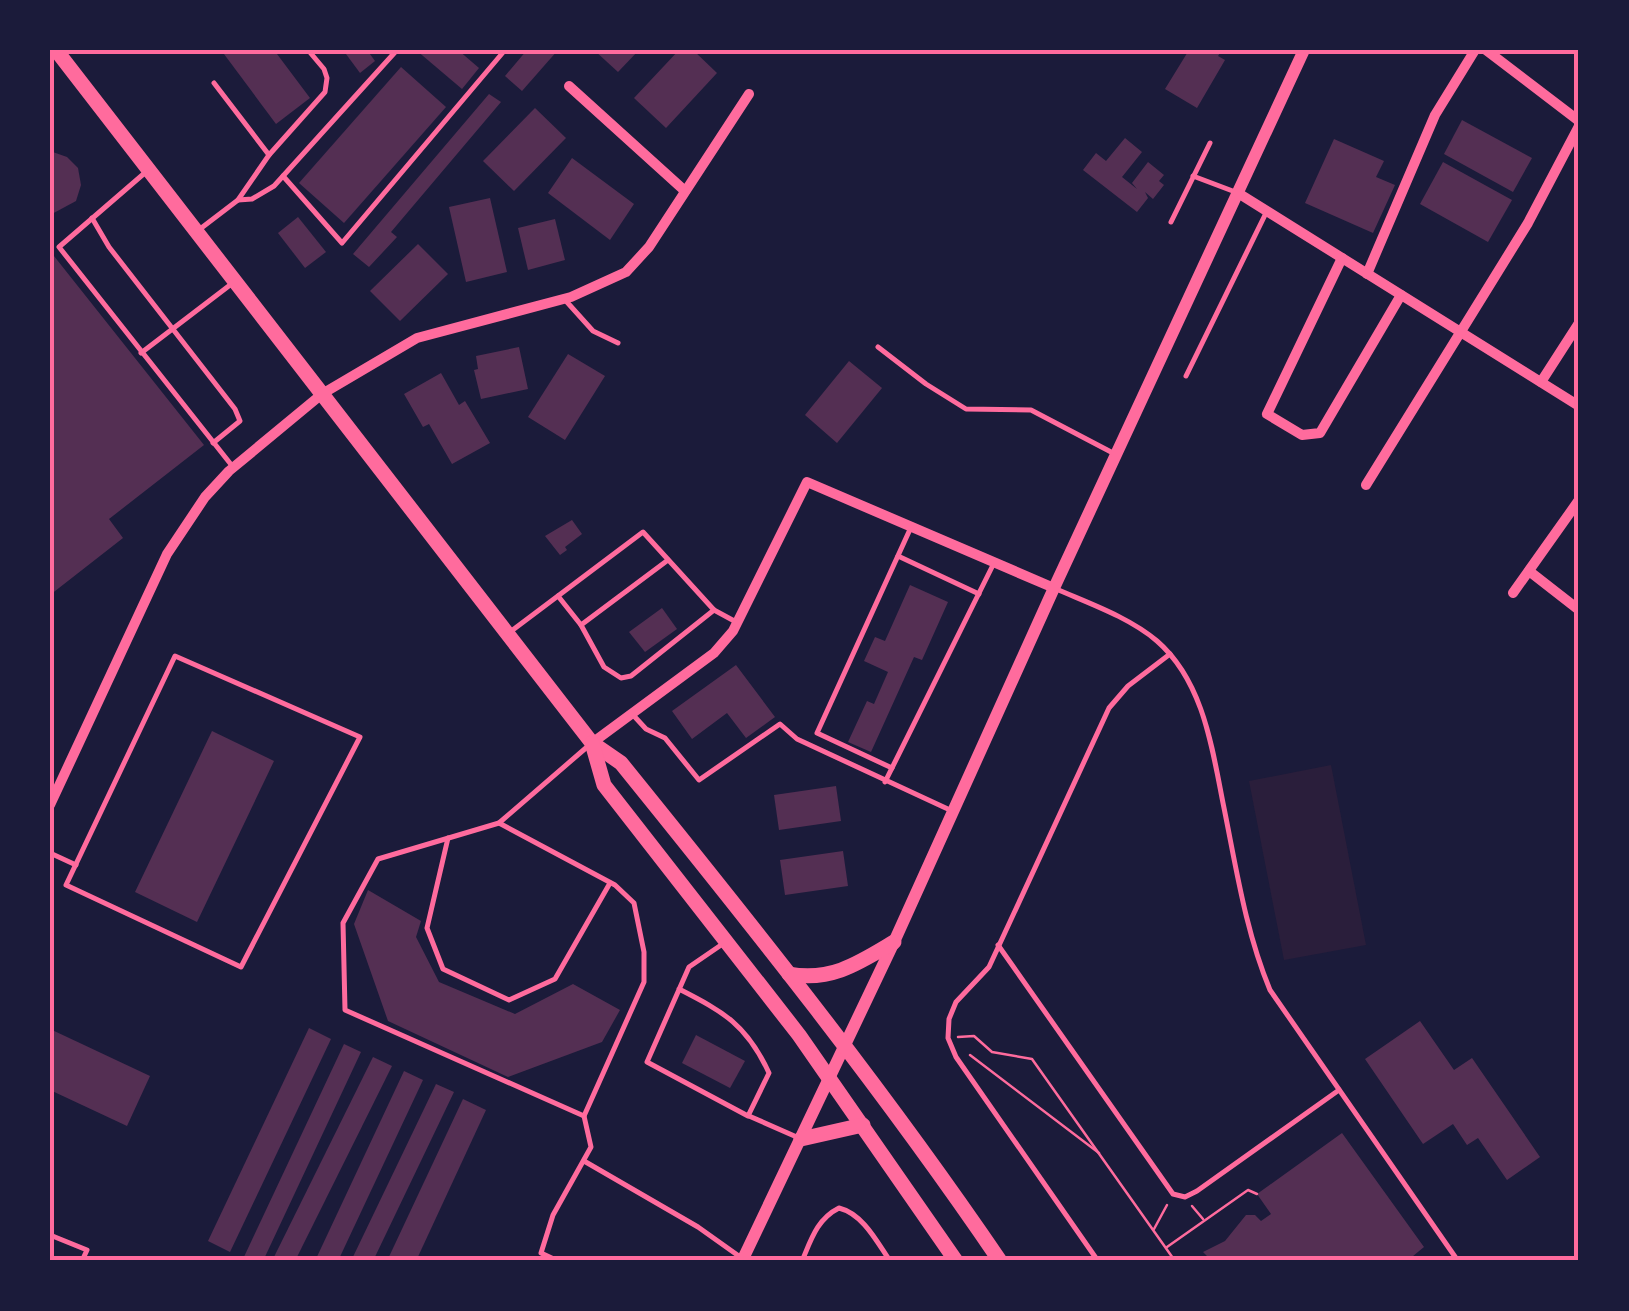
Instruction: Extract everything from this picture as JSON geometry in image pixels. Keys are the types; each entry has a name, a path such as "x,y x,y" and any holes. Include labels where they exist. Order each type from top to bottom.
{"main road":[{"path":"56,50 592,743 620,763 789,974 936,1168 1000,1261"},
{"path":"592,743 604,785 830,1078 956,1261"},
{"path":"789,974 806,978 842,973 894,942"},
{"path":"802,1139 863,1125"}],"street":[{"path":"743,1260 845,1048 1304,50"},
{"path":"1367,274 1435,114 1475,50"},
{"path":"1366,485 1528,223 1579,123 1486,50"},
{"path":"569,86 685,191"},
{"path":"51,800 167,554 205,496 232,467 322,394 417,338 564,298 626,272 649,247 749,94"},
{"path":"1238,193 1579,406"},
{"path":"1342,258 1267,414 1302,435 1320,433 1401,295"},
{"path":"1541,382 1579,323"},
{"path":"592,743 714,653 738,623 807,482 1054,588"},
{"path":"1513,593 1579,500"},
{"path":"1528,571 1579,610"}],"lane":[{"path":"198,230 238,200 269,155 325,92 328,78 308,50"},
{"path":"238,200 252,199 274,186 397,50"},
{"path":"282,176 342,243 505,50"},
{"path":"214,82 269,155"},
{"path":"1170,222 1210,143"},
{"path":"149,169 59,246 232,467"},
{"path":"1193,176 1238,193"},
{"path":"1186,376 1268,211"},
{"path":"92,218 108,247 235,409 240,421 213,442"},
{"path":"141,353 236,280"},
{"path":"564,298 593,331 618,343"},
{"path":"878,347 966,409 1031,410 1115,455"},
{"path":"892,768 817,734 912,526"},
{"path":"508,633 643,532 714,610 738,623"},
{"path":"898,556 979,594"},
{"path":"581,625 668,560"},
{"path":"886,782 995,561"},
{"path":"1054,588 1136,626 1170,654 1190,685 1206,722 1258,962 1270,990 1458,1261"},
{"path":"558,596 581,625 604,668 621,678 631,676 714,610"},
{"path":"1098,1261 956,1057 948,1038 949,1020 956,1002 989,966 1109,708 1128,686 1170,654"},
{"path":"175,656 360,736 241,966 66,885 76,865 175,656"},
{"path":"632,714 646,729 665,738 699,780 780,724 792,736 953,812"},
{"path":"584,1116 345,1010 343,923 378,859 499,823 592,743"},
{"path":"499,823 610,882 634,903 644,952 644,982 584,1116 591,1147 553,1215 537,1261"},
{"path":"448,838 427,928 443,969 509,1000 555,980 610,882"},
{"path":"50,853 76,865"},
{"path":"726,942 689,967 647,1062 748,1116 802,1139"},
{"path":"998,946 1173,1194 1185,1197 1339,1090"},
{"path":"679,989 737,1023 758,1047 769,1072 748,1116"},
{"path":"584,1161 698,1227 743,1260"},
{"path":"802,1261 816,1227 839,1208 850,1210 862,1222 890,1261"},
{"path":"50,1235 86,1250 82,1261"},
{"path":"541,1253 558,1261"}],"path":[{"path":"948,1038 974,1036 992,1052 1032,1059 1175,1261"},
{"path":"948,1038 1099,1154"},
{"path":"1166,1248 1248,1190 1257,1194"},
{"path":"1153,1230 1173,1194"},
{"path":"1185,1197 1204,1221"}],"shaded area":[{"path":"1331,765 1366,945 1284,960 1249,781"}],"building":[{"path":"221,50 274,50 310,98 276,124"},
{"path":"343,50 367,50 375,61 360,73"},
{"path":"416,50 458,50 479,68 462,89"},
{"path":"527,50 558,50 522,91 505,76"},
{"path":"594,50 639,50 618,72"},
{"path":"679,50 693,50 717,73 666,128 634,98"},
{"path":"1189,50 1222,50 1218,56 1225,60 1197,108 1165,89"},
{"path":"401,67 446,107 344,223 299,183"},
{"path":"489,94 501,102 391,232 397,237 369,267 353,254"},
{"path":"535,108 566,138 514,191 483,161"},
{"path":"1462,120 1532,158 1513,192 1444,154"},
{"path":"1125,138 1142,152 1122,177 1137,189 1132,183 1148,162 1164,175 1159,181 1164,185 1153,199 1145,192 1148,198 1137,212 1083,170 1096,153 1106,161"},
{"path":"1334,139 1384,161 1376,177 1395,185 1373,233 1305,203"},
{"path":"50,151 67,157 78,168 81,185 76,201 50,215"},
{"path":"572,158 634,204 610,240 548,193"},
{"path":"1443,162 1512,200 1488,242 1420,204"},
{"path":"490,198 507,272 466,282 449,207"},
{"path":"298,217 326,252 305,268 278,233"},
{"path":"555,219 565,260 528,270 518,228"},
{"path":"418,244 448,274 400,321 370,291"},
{"path":"50,251 204,445 109,519 123,538 50,595"},
{"path":"519,347 528,389 481,399 474,370 478,369 476,356"},
{"path":"568,354 605,376 565,440 528,417"},
{"path":"849,361 882,388 837,443 805,415"},
{"path":"441,373 459,405 465,401 490,443 452,464 429,424 423,427 404,394"},
{"path":"572,520 582,534 560,555 545,536"},
{"path":"910,585 948,602 922,660 914,657 871,752 848,742 867,701 874,704 888,672 864,661 875,637 885,641"},
{"path":"662,608 677,629 645,652 629,632"},
{"path":"736,665 775,717 746,738 727,713 692,739 672,711"},
{"path":"212,731 274,761 197,922 135,892"},
{"path":"836,786 841,821 779,830 774,795"},
{"path":"843,851 848,886 785,895 780,860"},
{"path":"368,890 421,921 416,937 439,982 515,1014 573,984 620,1010 602,1042 508,1077 388,1021 354,924"},
{"path":"1420,1021 1454,1070 1472,1058 1540,1157 1507,1180 1478,1138 1467,1145 1453,1124 1423,1144 1365,1059"},
{"path":"309,1028 331,1039 230,1252 208,1241"},
{"path":"50,1029 150,1076 127,1126 50,1090"},
{"path":"696,1035 745,1061 730,1088 682,1063"},
{"path":"344,1044 361,1052 263,1261 247,1261 243,1259"},
{"path":"373,1057 392,1066 295,1261 272,1261"},
{"path":"404,1071 423,1080 338,1261 315,1261"},
{"path":"436,1084 454,1092 373,1261 351,1261"},
{"path":"463,1099 486,1110 416,1261 387,1261"},
{"path":"1342,1133 1424,1247 1407,1261 1206,1261 1209,1258 1203,1252 1225,1241 1246,1215 1255,1215 1261,1221 1271,1214 1257,1194"}]}
